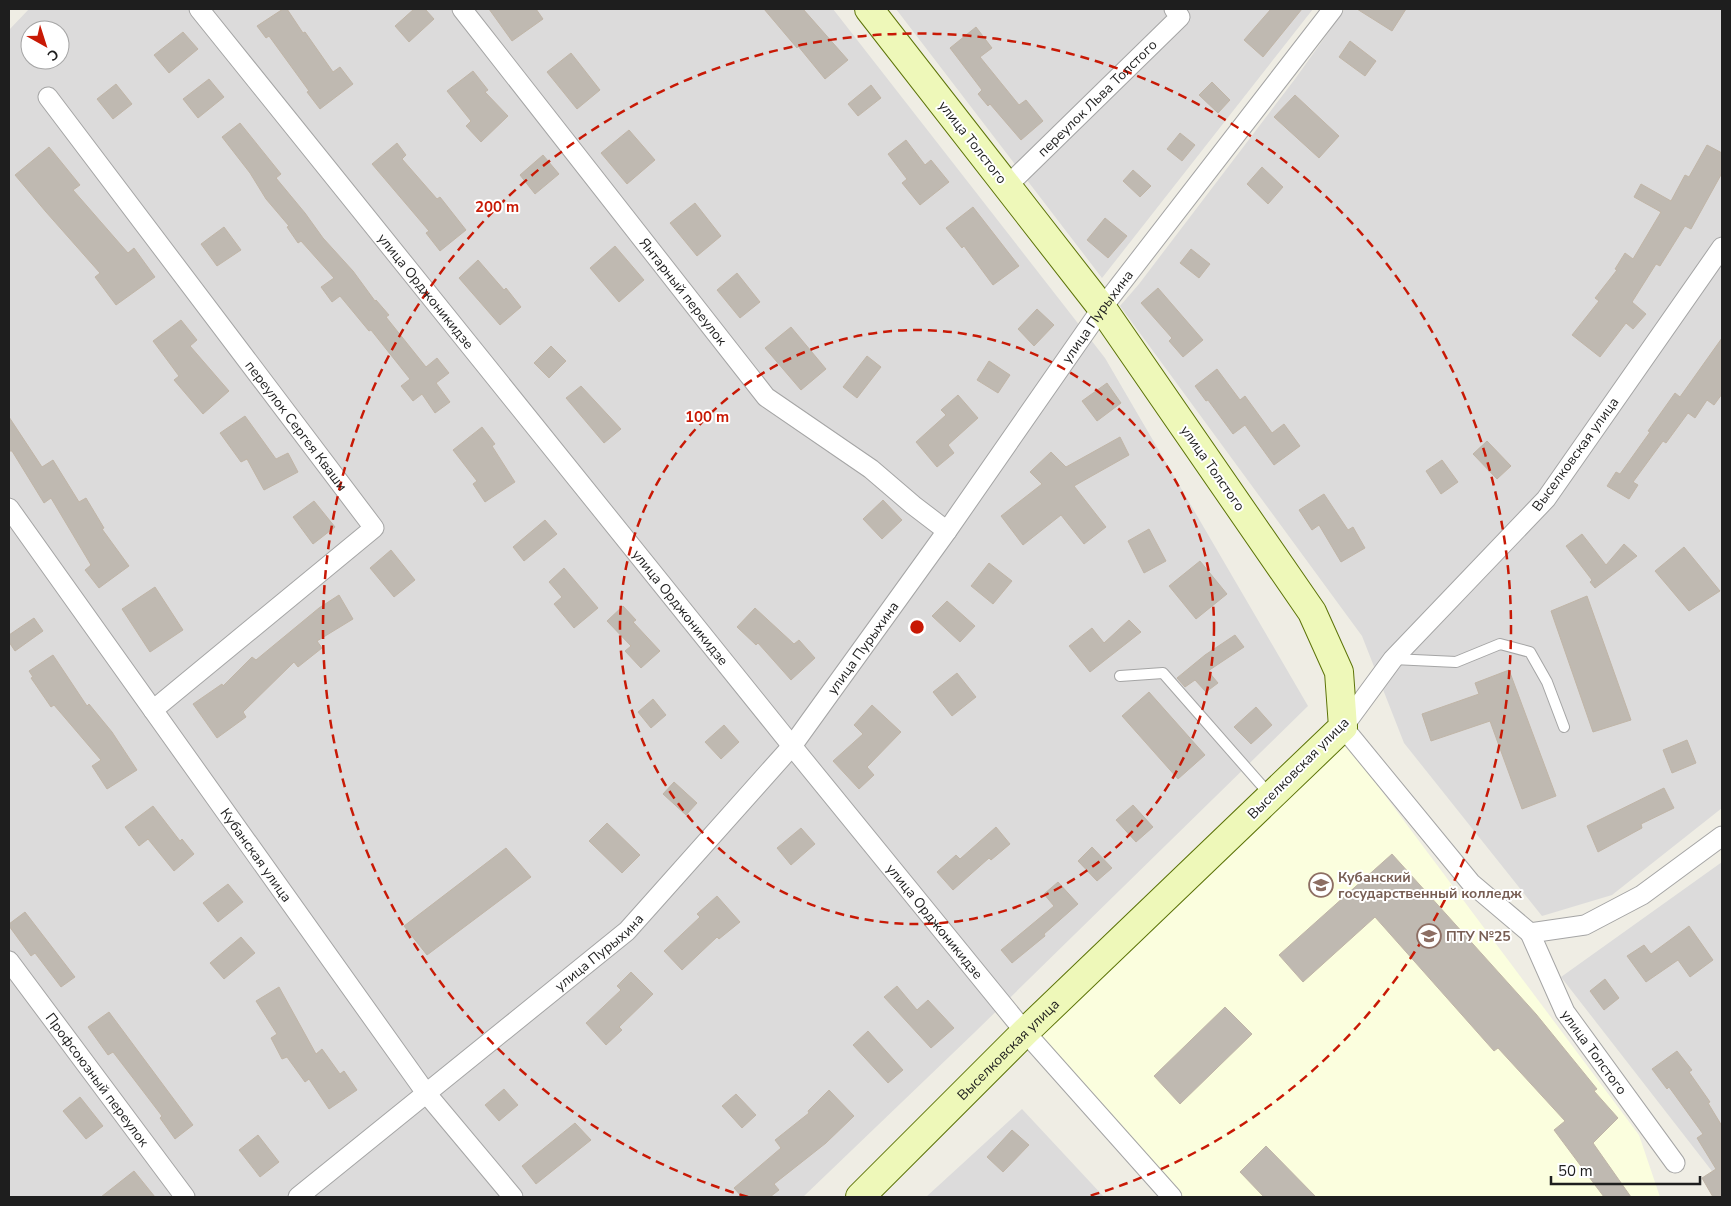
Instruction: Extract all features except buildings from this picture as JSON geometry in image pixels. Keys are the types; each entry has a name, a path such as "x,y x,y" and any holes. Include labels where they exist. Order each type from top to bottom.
{"street":[{"name":"улица Орджоникидзе","path":"199,9 792,746 1025,1032 1172,1197"},
{"name":"Янтарный переулок","path":"462,9 766,397 871,469 947,531"},
{"name":"улица Толстого","path":"869,9 1102,308 1312,612 1340,672 1343,727 1472,883 1530,933 1565,1012 1675,1163"},
{"name":"переулок Льва Толстого","path":"1007,186 1180,17 1174,9"},
{"name":"улица Пурыхина","path":"298,1197 627,931 792,746 947,531 1102,308 1333,9"},
{"name":"переулок Сергея Кваши","path":"48,97 374,528 153,710"},
{"name":"Выселковская улица","path":"860,1197 1025,1032 1343,727 1393,659 1546,499 1722,248"},
{"name":"Кубанская улица","path":"9,508 426,1093 510,1196"},
{"path":"1530,933 1585,924 1642,895 1722,836"},
{"name":"Профсоюзный переулок","path":"9,960 185,1197"}],"lane":[{"path":"1393,659 1456,662 1500,644 1530,652 1547,682 1564,727"},
{"path":"1120,676 1164,673 1271,796"}],"shaded area":[{"path":"29,9 833,9 1105,358 1308,706 975,1032 803,1197 9,1197 9,30"},
{"path":"896,9 1313,9 1102,278"},
{"path":"1345,9 1722,9 1722,808 1612,895 1542,916 1404,743 1362,636 1120,306 1139,284 1295,79"},
{"name":"Кубанский государственный колледж","path":"1342,738 1639,1135 1660,1197 1181,1197 1035,1032"},
{"path":"1722,862 1722,1184 1561,977"},
{"path":"1022,1109 1104,1197 926,1197"}],"place":[{"name":"Кубанский государственный колледж","path":"1321,885"},
{"name":"ПТУ №25","path":"1429,936"}]}
